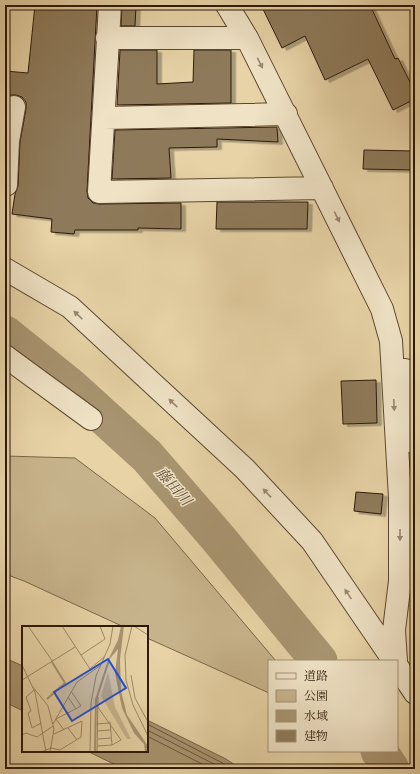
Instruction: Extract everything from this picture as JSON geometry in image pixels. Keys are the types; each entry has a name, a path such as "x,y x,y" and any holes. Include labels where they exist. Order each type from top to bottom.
{"street":[{"path":"110,5 99,192 322,188"},
{"path":"227,5 247,38 286,114 382,309 391,341 400,498 400,581 394,630 395,660"},
{"path":"107,38 247,38"},
{"path":"6,185 7,140 14,106"},
{"path":"104,118 286,114"},
{"path":"5,270 70,308 245,469 312,541 361,614 394,660"},
{"path":"391,341 401,348 415,443"},
{"path":"5,356 91,419"},
{"path":"361,614 378,613 390,602 400,581"},
{"path":"398,668 415,693"}],"green space":[{"path":"5,456 75,458 155,518 275,660 268,660 268,693 148,638 148,626 122,626 24,581 5,574"}],"water":[{"path":"5,658 22,666 22,710 5,702"},
{"path":"148,720 226,759 241,769 124,769 89,752 148,752"},
{"path":"398,750 410,769 381,769 374,757 386,752 398,752"}],"building":[{"path":"35,5 97,5 87,191 88,198 93,203 99,204 181,203 181,229 138,228 138,230 75,230 74,234 51,232 52,219 12,214 15,194 18,186 20,142 26,102 22,97 16,95 10,95 5,98 5,71 28,73"},
{"path":"122,5 136,5 135,26 121,26"},
{"path":"261,5 370,5 395,59 398,58 415,92 415,99 393,110 368,59 325,80 305,36 282,48"},
{"path":"120,50 157,50 157,84 193,82 194,50 231,50 231,103 117,105"},
{"path":"277,127 278,142 217,139 217,147 169,148 171,178 112,179 115,130"},
{"path":"364,150 415,151 415,170 363,169"},
{"path":"217,202 308,202 307,229 216,229"},
{"path":"376,380 377,423 343,424 341,381"},
{"path":"356,492 383,494 381,514 354,511"}],"waterway":[{"name":"藤田川","path":"5,334 71,387 147,456 218,538 318,660"},
{"name":"藤田川","path":"380,752 391,769"}]}
